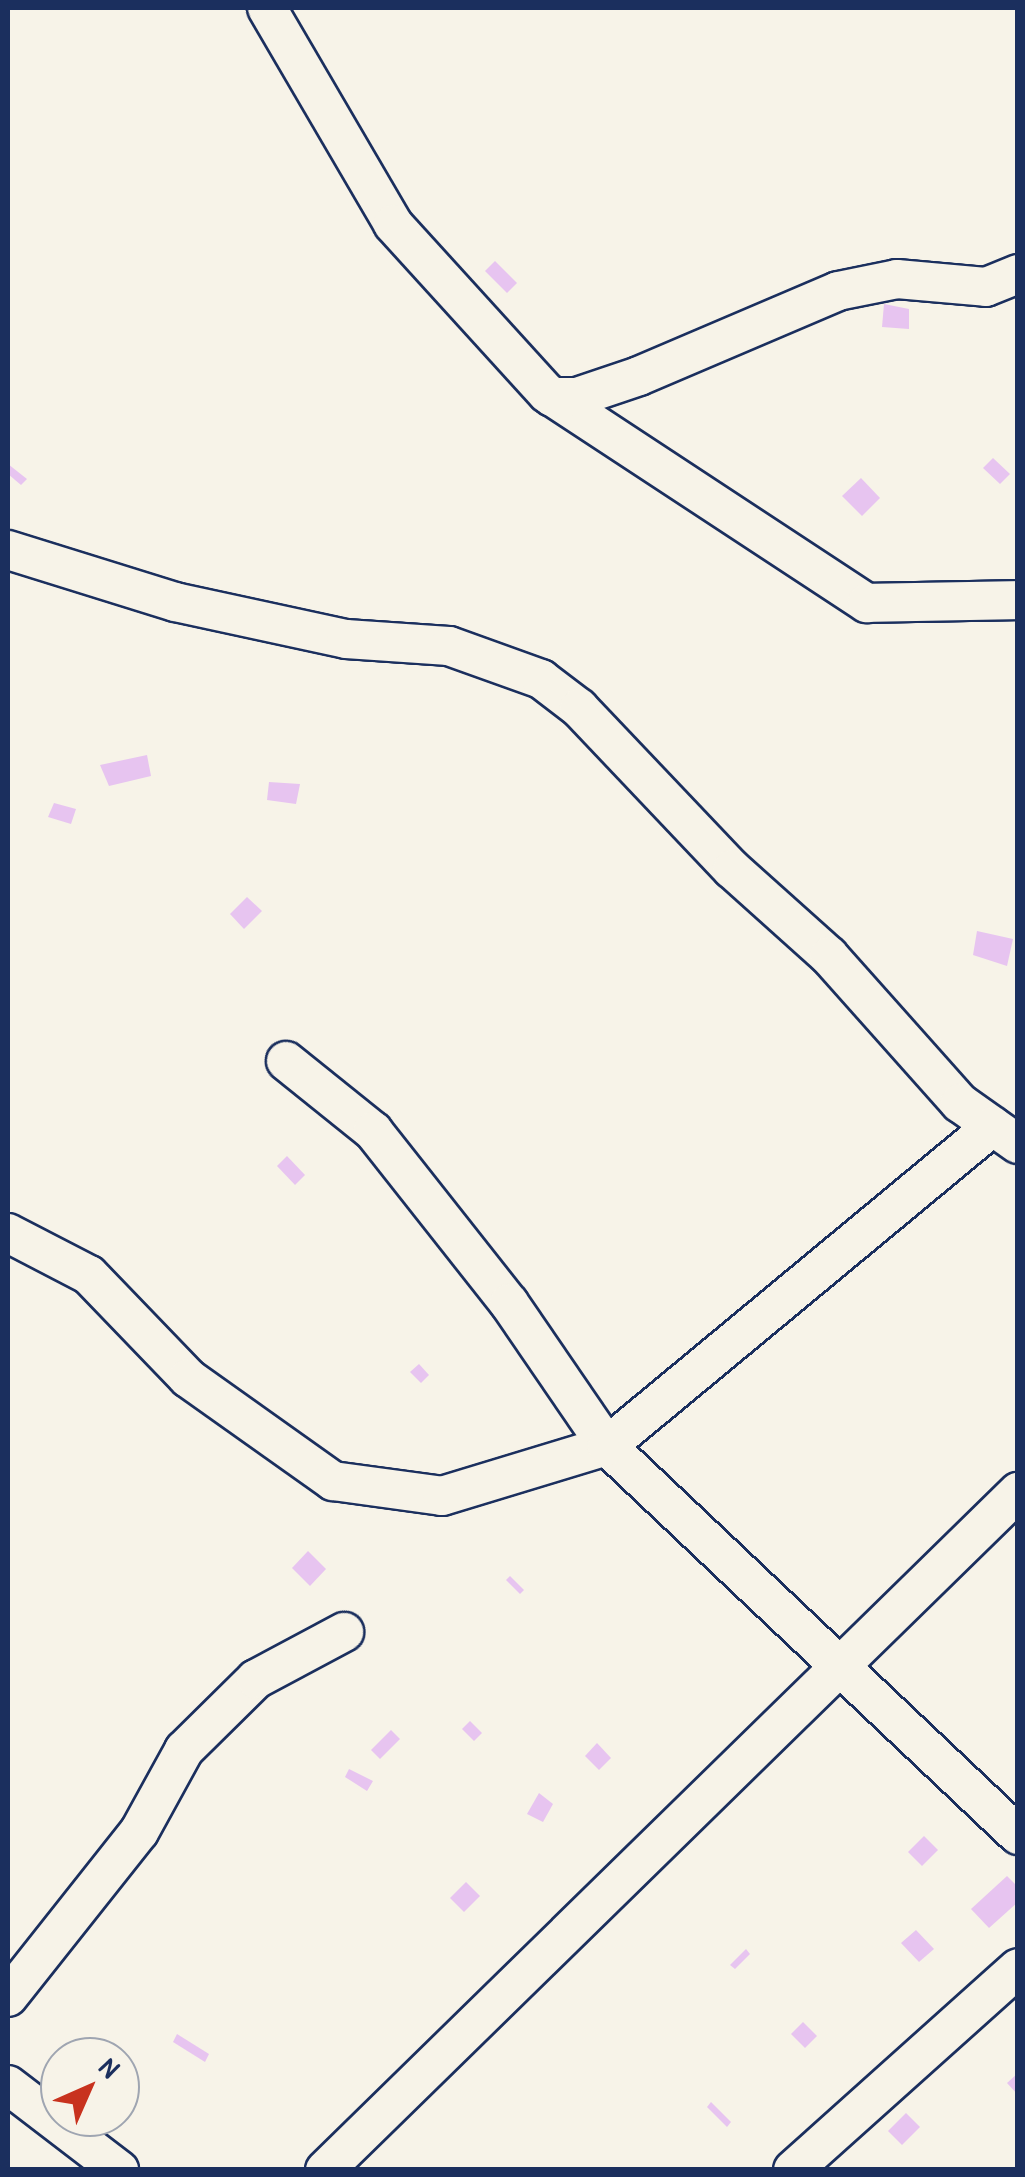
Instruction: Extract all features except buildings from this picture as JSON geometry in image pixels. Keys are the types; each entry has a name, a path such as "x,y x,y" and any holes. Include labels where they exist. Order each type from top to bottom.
{"street":[{"path":"267,8 393,224 552,397 867,603 1018,600"},
{"path":"552,397 577,398 640,376 838,292 898,279 986,286 1018,274"},
{"path":"8,550 176,602 346,639 449,646 541,678 579,708 732,870 829,956 960,1102 1005,1135 608,1446 442,1496 333,1481 188,1378 89,1275 8,1233"},
{"path":"286,1061 372,1131 509,1303 608,1446 1018,1836"},
{"path":"325,2170 1018,1492"},
{"path":"8,1997 139,1832 184,1750 256,1678 344,1632"},
{"path":"793,2170 1018,1968"},
{"path":"8,2086 119,2170"}]}
